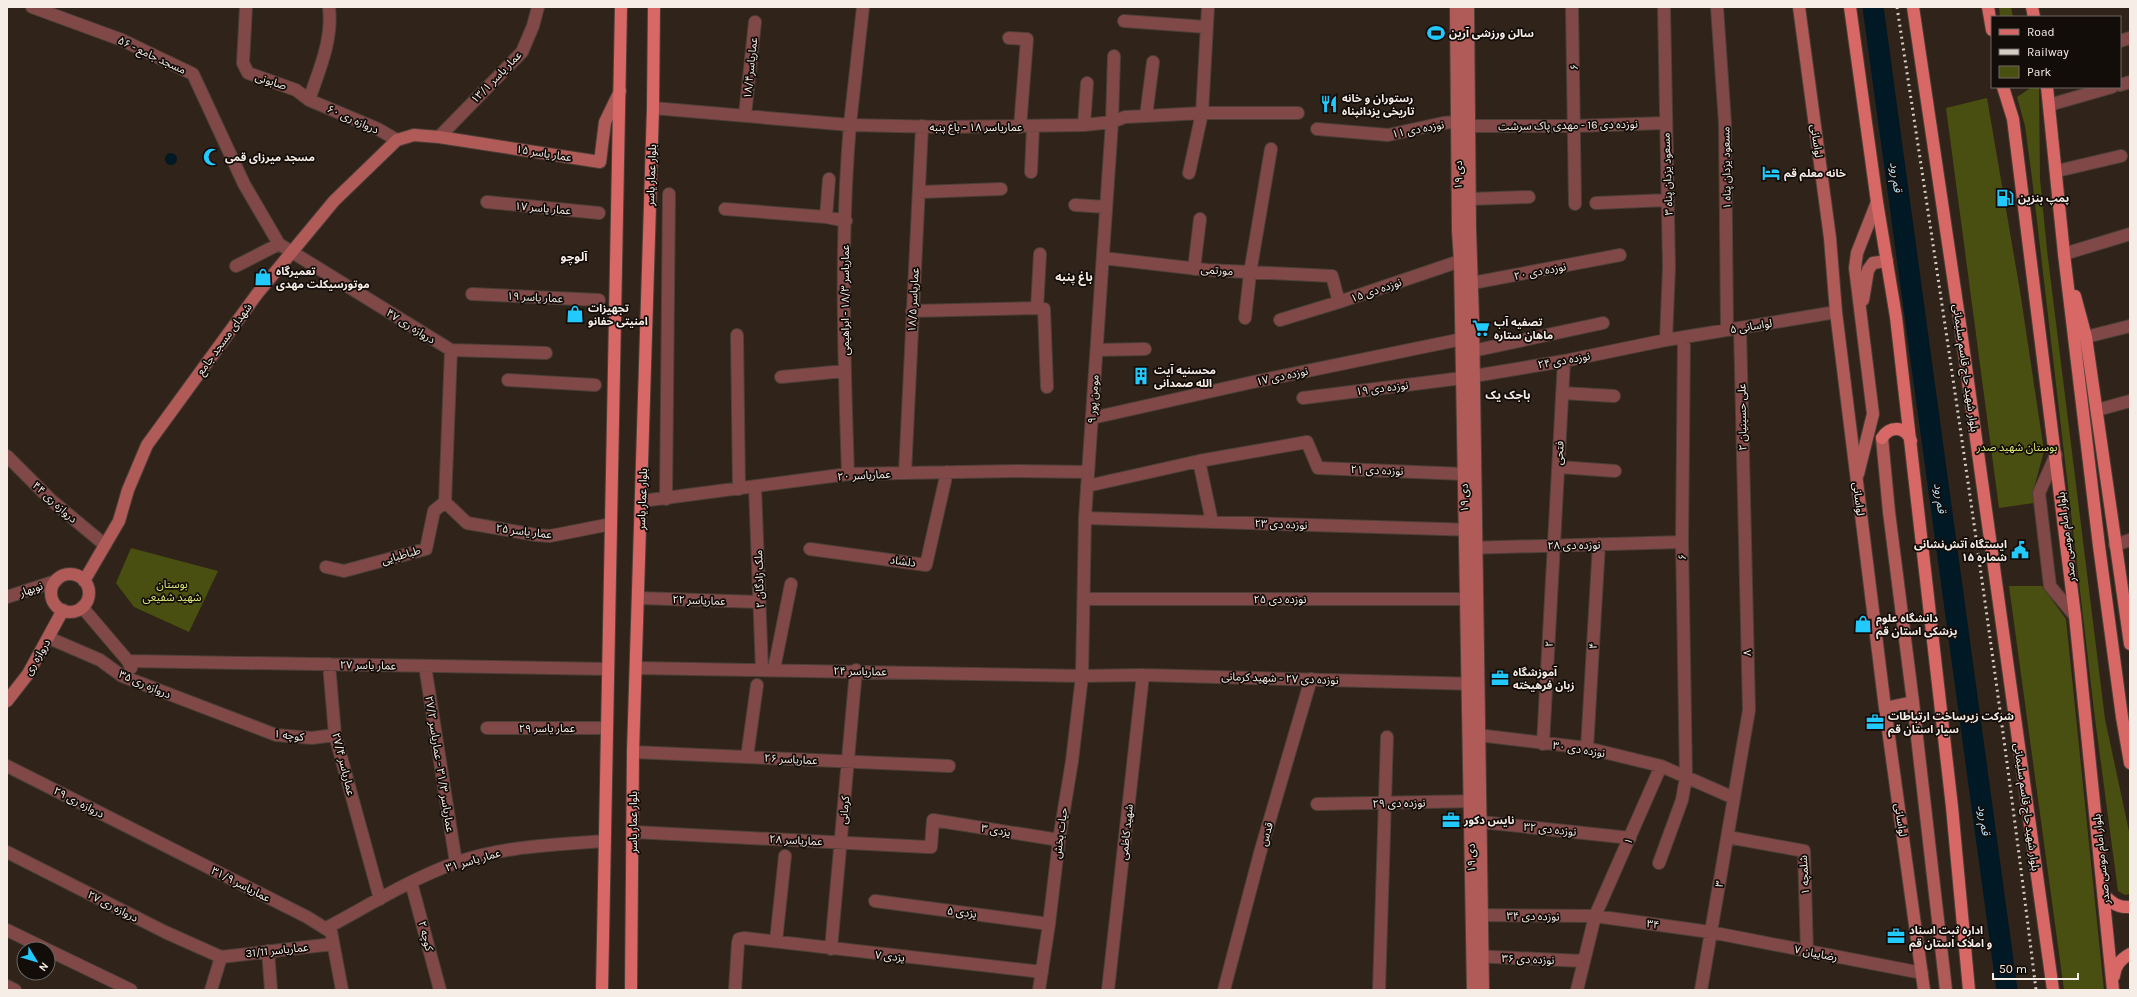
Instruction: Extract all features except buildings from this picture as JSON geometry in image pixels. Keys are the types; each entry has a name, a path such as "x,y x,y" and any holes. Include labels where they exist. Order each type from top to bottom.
{"main road":[{"path":"602,990 621,7"},
{"name":"بلوار عمار یاسر","path":"631,990 634,832 633,752 642,501 653,108 654,7"},
{"name":"۱۹ دی","path":"1456,7 1466,123 1470,199 1466,285 1478,957 1483,990"},
{"name":"۱۹ دی","path":"1466,260 1458,231 1466,123 1468,7"},
{"name":"لواسانی","path":"1799,7 1830,238 1836,312 1856,480 1885,708 1924,990"},
{"path":"1850,7 1877,202 1896,317 1952,807 1970,990"},
{"name":"بلوار شهید حاج قاسم سلیمانی","path":"1913,7 1960,324 2053,990"},
{"path":"1988,7 1991,24"},
{"name":"بلوار امام موسی صدر","path":"2003,88 2013,119 2056,455 2075,616 2113,985"},
{"path":"2047,88 2057,171 2064,254 2100,554 2122,717 2130,763"},
{"name":"عمار یاسر ۱۵","path":"414,135 439,137 600,162 605,122 620,91"},
{"name":"شهدای مسجد جامع","path":"84,580 119,521 128,490 147,445 250,303 291,251 334,201 397,140 414,135"},
{"path":"1856,480 1873,414 1862,312 1855,268 1857,253 1877,202"},
{"path":"2064,254 2086,338 2130,644"},
{"path":"1862,312 1868,270 1873,263 1887,261"},
{"name":"۱۹ دی","path":"1468,376 1464,474 1471,530"},
{"path":"1911,442 1907,434 1899,429 1890,430 1882,438 1888,512 1913,702 1946,990"},
{"path":"70,574 78,576 84,580 89,594 87,602 82,607 76,611 63,610 56,605 52,598 52,589 56,581 62,576 70,574"},
{"name":"دروازه ری","path":"7,701 28,674 63,610"},
{"path":"1885,708 1913,702"},
{"path":"2104,895 2112,903 2122,908 2130,907"},
{"path":"2113,985 2115,970 2120,960 2130,954"},
{"name":"۱۹ دی","path":"1473,990 1478,957"}],"street":[{"name":"۵۶ - مسجد جامع","path":"32,7 122,40 193,74 244,184 279,244 291,251"},
{"name":"صابونی","path":"246,7 243,63 248,74 296,90 309,100"},
{"path":"309,100 326,50 331,22 329,7"},
{"name":"عمار یاسر ۱۳/۱","path":"439,137 522,52 533,26 538,7"},
{"name":"عماریاسر ۱۸/۳ - ابراهیمی","path":"848,474 845,371 846,221 850,125 863,7"},
{"path":"1189,173 1202,113 1208,7"},
{"name":"۶","path":"1572,7 1575,204"},
{"name":"۳ مسعود یزدان پناه","path":"1664,7 1669,267 1666,340"},
{"name":"۱ مسعود یزدان پناه","path":"1717,7 1725,123 1727,330"},
{"path":"1124,21 1206,27"},
{"name":"عماریاسر۱۸/۴","path":"745,115 755,22"},
{"path":"1010,38 1027,39 1020,127"},
{"name":"مومن پور ۹","path":"1082,676 1085,518 1112,122 1114,56"},
{"path":"1146,116 1154,62"},
{"path":"1084,125 1087,83"},
{"path":"2050,105 2109,88"},
{"name":"دروازه ری ۶۰","path":"309,100 378,129 397,140"},
{"name":"عماریاسر ۱۸ - باغ پنبه","path":"653,108 850,125 1020,127 1084,125 1112,122 1125,117 1202,113 1298,113"},
{"name":"نوزده دی 16 - مهدی پاک سرشت","path":"1466,123 1575,126 1666,123"},
{"name":"نوزده دی ۱۱","path":"1318,129 1388,135 1466,123"},
{"name":"عماریاسر ۱۸/۵","path":"905,473 912,311 920,192 922,126"},
{"path":"1031,172 1033,127"},
{"path":"1245,318 1250,273 1271,149"},
{"path":"2057,171 2121,156"},
{"path":"826,217 829,179"},
{"path":"920,192 1001,189"},
{"path":"666,498 669,194"},
{"path":"1470,199 1529,197"},
{"path":"1596,203 1668,200"},
{"name":"عمار یاسر ۱۷","path":"487,202 599,213"},
{"path":"1075,205 1106,207"},
{"path":"725,209 826,217 846,221"},
{"path":"1194,269 1200,219"},
{"path":"2064,254 2130,234"},
{"path":"236,266 279,244"},
{"name":"دروازه ری ۴۷","path":"291,251 451,350 546,353"},
{"path":"1037,308 1040,254"},
{"name":"نوزده دی ۲۰","path":"1466,285 1620,255"},
{"name":"مورتمی","path":"1103,258 1194,269 1332,276 1339,302"},
{"name":"نوزده دی ۱۵","path":"1280,320 1466,260"},
{"name":"عمار یاسر ۱۹","path":"472,294 599,300"},
{"path":"912,311 1044,308 1048,387"},
{"name":"لواسانی ۵","path":"1666,340 1836,312"},
{"path":"1468,352 1603,323"},
{"path":"2086,338 2130,326"},
{"name":"۲ علی حسینیان","path":"1740,328 1744,506"},
{"path":"737,335 739,489"},
{"name":"نوزده دی ۱۷","path":"1092,418 1467,337"},
{"name":"۶","path":"1684,337 1682,542 1686,777"},
{"name":"نوزده دی ۲۴","path":"1468,376 1564,361 1666,340"},
{"path":"1097,350 1145,348"},
{"path":"445,502 451,350"},
{"name":"فتحی","path":"1555,545 1564,361"},
{"path":"781,377 845,371"},
{"name":"نوزده دی ۱۹","path":"1303,398 1468,376"},
{"path":"508,380 595,385"},
{"path":"1562,392 1614,396"},
{"path":"2097,410 2130,401"},
{"name":"نوزده دی ۲۱","path":"1199,461 1307,442 1318,468 1464,474"},
{"path":"2056,455 2039,494 2050,586 2075,616"},
{"name":"دروازه ری ۴۴","path":"7,456 51,500 105,545"},
{"path":"1087,486 1199,461 1212,522"},
{"path":"1559,467 1615,471"},
{"name":"دلشاد","path":"810,549 926,565 947,472"},
{"name":"عماریاسر ۲۰","path":"642,501 848,474 1088,472"},
{"name":"۲ ملک زادگان","path":"755,487 762,670"},
{"name":"عمار یاسر ۲۵","path":"445,502 467,523 536,535 550,536 611,524"},
{"name":"طباطبایی","path":"326,567 344,571 426,549 434,511 445,502"},
{"name":"۸","path":"1728,837 1749,710 1744,506"},
{"name":"نوزده دی ۲۳","path":"1085,518 1471,530"},
{"path":"2115,545 2130,540"},
{"name":"نوزده دی ۲۸","path":"1471,547 1682,542"},
{"name":"۴","path":"1587,748 1599,544"},
{"name":"۲","path":"1543,744 1555,545"},
{"name":"نوبهار","path":"7,597 56,581"},
{"path":"774,669 791,584"},
{"name":"عماریاسر ۲۲","path":"639,598 760,602"},
{"name":"نوزده دی ۲۵","path":"1084,599 1472,599"},
{"path":"82,607 128,661 132,672 126,677"},
{"name":"دروازه ری ۳۵","path":"49,638 100,660 126,677 244,724"},
{"name":"عمار یاسر ۲۷","path":"128,661 608,669"},
{"name":"عماریاسر ۲۷/۴","path":"329,664 335,735 380,899"},
{"name":"عماریاسر ۳۱/۳ - عماریاسر ۲۷/۲","path":"425,666 456,863"},
{"name":"عماریاسر ۲۴","path":"637,668 856,670 1082,676"},
{"name":"کرمانی","path":"830,949 856,670"},
{"name":"نوزده دی ۲۷ - شهید کرمانی","path":"1082,676 1143,675 1473,684"},
{"name":"شهید کاظمی","path":"1108,990 1143,675"},
{"name":"حیات بخش","path":"1039,990 1049,924 1058,840 1072,761 1082,676"},
{"name":"قدس","path":"1224,990 1260,853 1311,679"},
{"path":"747,757 757,685"},
{"name":"کوچه ۱","path":"244,724 276,735 289,737 312,738 335,735"},
{"name":"عمار یاسر ۲۹","path":"487,728 607,728"},
{"name":"نوزده دی ۳۰","path":"1475,734 1543,744 1587,748 1662,766 1734,798"},
{"path":"1379,990 1387,737"},
{"name":"عماریاسر ۲۶","path":"633,752 949,766"},
{"name":"دروازه ری ۲۹","path":"7,766 150,838"},
{"name":"۱","path":"1583,961 1595,916 1662,766"},
{"path":"1659,863 1682,800 1686,777"},
{"name":"نوزده دی ۲۹","path":"1317,804 1475,801"},
{"name":"یزدی ۳","path":"934,820 1058,840"},
{"name":"عماریاسر ۲۸","path":"634,832 931,847 934,820"},
{"name":"نوزده دی ۳۲","path":"1475,821 1630,838"},
{"name":"۳","path":"1710,932 1728,837"},
{"name":"۱ شلمچه","path":"1728,837 1804,851 1807,952"},
{"name":"عماریاسر ۳۱/۹","path":"150,838 307,917 332,934"},
{"name":"عمار یاسر ۳۱","path":"332,934 380,899 411,882 456,863 505,851 604,840"},
{"name":"دروازه ری ۲۷","path":"7,852 165,932 220,957"},
{"path":"776,941 785,856"},
{"name":"کوچه ۲","path":"411,882 440,990"},
{"name":"یزدی ۵","path":"875,901 1049,924"},
{"name":"نوزده دی ۳۴","path":"1477,915 1595,916"},
{"name":"۳۴","path":"1595,916 1710,932"},
{"path":"7,930 30,941"},
{"path":"1701,990 1710,932"},
{"name":"۷ رضاییان","path":"1710,932 1807,952 1922,973"},
{"path":"332,934 342,990"},
{"name":"عماریاسر 31/11","path":"220,957 268,951 332,934"},
{"name":"یزدی ۷","path":"735,990 740,940 776,941 830,949 1042,972"},
{"path":"268,951 271,990"},
{"path":"56,953 131,990"},
{"path":"212,990 220,957"},
{"name":"نوزده دی ۳۶","path":"1478,957 1583,961"},
{"path":"1577,990 1583,961"},
{"path":"7,986 15,990"}],"green space":[{"path":"1999,7 2011,7 2013,16 2000,16"},
{"path":"2030,88 2039,88 2040,179 2047,250 2105,719 2130,836 2130,894 2125,895 2118,891 2095,719 2032,178 2025,126 2017,97"},
{"name":"بوستان شهید صدر","path":"1987,98 2020,291 2044,451 2033,492 2034,503 1999,508 1946,108"},
{"name":"بوستان شهید شفیعی","path":"131,548 218,571 189,632 134,607 116,583"},
{"path":"2009,586 2042,586 2066,619 2104,990 2064,990"}],"water":[{"path":"169,153 173,153 177,159 173,165 169,165 165,161 165,157"}],"waterway":[{"name":"قم رود","path":"1873,7 2007,990"}],"railway":[{"path":"1897,7 1988,621 2036,990"}],"place":[{"name":"سالن ورزشی آرین","path":"1436,33"},
{"name":"رستوران و خانه تاریخی یزدانپناه","path":"1329,104"},
{"name":"مسجد میرزای قمی","path":"212,157"},
{"name":"خانه معلم قم","path":"1771,173"},
{"name":"پمپ بنزین","path":"2005,198"},
{"name":"تعمیرگاه موتورسیکلت مهدی","path":"263,277"},
{"name":"تجهیزات امنیتی حفانو","path":"575,314"},
{"name":"تصفیه آب ماهان ستاره","path":"1481,328"},
{"name":"محسنیه آیت الله صمدانی","path":"1141,376"},
{"name":"ایستگاه آتش‌نشانی شماره ۱۵","path":"2020,550"},
{"name":"دانشگاه علوم پزشکی استان قم","path":"1863,624"},
{"name":"آموزشگاه زبان فرهیخته","path":"1500,678"},
{"name":"شرکت زیرساخت ارتباطات سیار استان قم","path":"1875,722"},
{"name":"نایس دکور","path":"1451,820"},
{"name":"اداره ثبت اسناد و املاک استان قم","path":"1896,936"}],"district":[{"name":"آلوچو","path":"574,257"},
{"name":"باغ پنبه","path":"1074,277"},
{"name":"باجک یک","path":"1508,395"}]}
